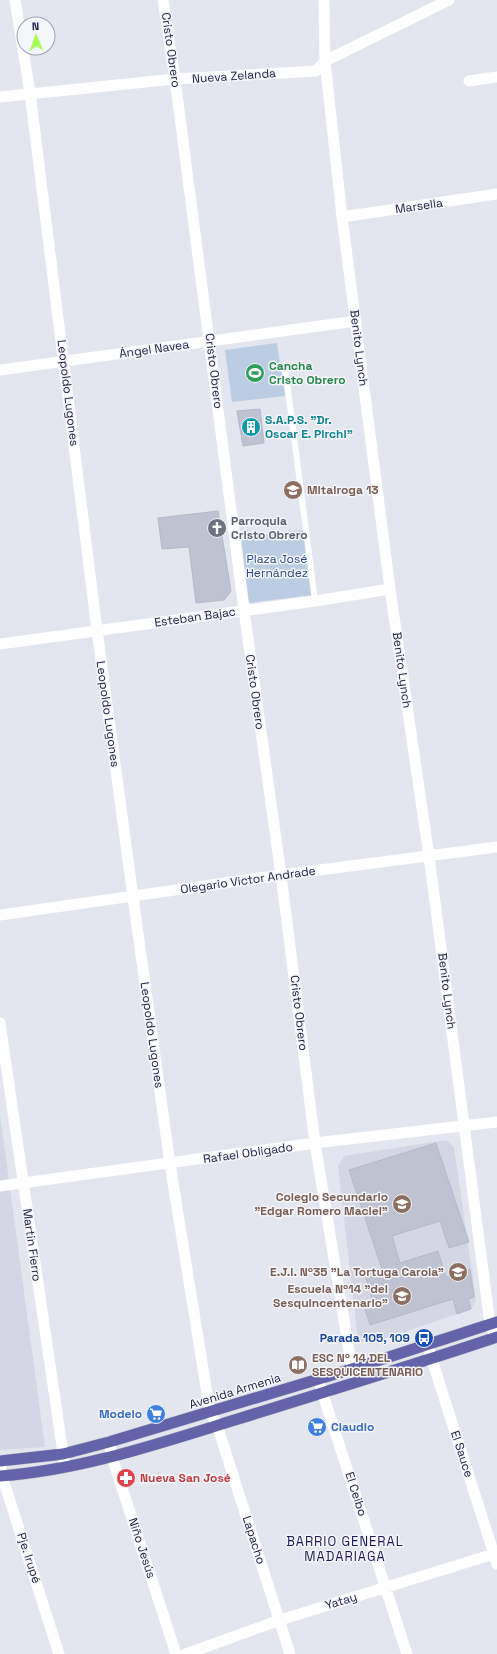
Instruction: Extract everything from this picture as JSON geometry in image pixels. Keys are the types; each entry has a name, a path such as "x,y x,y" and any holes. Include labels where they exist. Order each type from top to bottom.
{"main road":[{"name":"Avenida Armenia","path":"0,1461 63,1454 109,1442 318,1380 494,1323"},
{"path":"1,1476 65,1467 112,1457 496,1337"}],"street":[{"name":"Leopoldo Lugones","path":"15,0 30,93 97,630 170,1164 210,1412 217,1425"},
{"name":"Cristo Obrero","path":"164,0 210,341 244,610 281,876 315,1143 352,1369 359,1381"},
{"name":"Benito Lynch","path":"324,0 325,61 342,217 390,590 429,856 465,1126 496,1337"},
{"name":"Nueva Zelanda","path":"0,97 175,79 316,71 325,61 449,0"},
{"path":"469,81 497,77"},
{"name":"Marsella","path":"342,217 497,194"},
{"name":"Ángel Navea","path":"0,370 356,321"},
{"name":"Esteban Bajac","path":"0,644 244,610 315,602 390,590"},
{"name":"Olegario Victor Andrade","path":"0,915 497,848"},
{"name":"Martin Fierro","path":"0,1023 1,1042 65,1467"},
{"name":"Rafael Obligado","path":"0,1186 315,1143 497,1122"},
{"name":"El Sauce","path":"427,1344 496,1557"},
{"name":"El Ceibo","path":"318,1380 407,1654"},
{"name":"Lapacho","path":"217,1425 290,1654"},
{"name":"Niño Jesús","path":"109,1442 112,1457 176,1654"},
{"name":"Pje. Irupé","path":"0,1461 1,1476 59,1654"},
{"name":"Yatay","path":"186,1654 280,1620 385,1588 496,1557"}],"lane":[{"path":"286,374 315,602"}],"shaded area":[{"path":"0,1114 45,1447 0,1450"},
{"name":"Colegio Secundario \"Edgar Romero Maciel\"","path":"446,1140 454,1147 476,1300 471,1309 370,1344 358,1340 338,1166 344,1156"}],"green space":[{"name":"Cancha Cristo Obrero","path":"277,343 285,396 232,402 225,350"},
{"name":"Plaza José Hernández","path":"304,530 312,595 249,603 241,537"}],"building":[{"name":"S.A.P.S. \"Dr. Oscar E. Pirchi\"","path":"260,409 264,443 243,446 237,411"},
{"name":"Parroquia Cristo Obrero","path":"218,511 231,591 224,600 196,603 189,547 162,549 158,518"},
{"path":"436,1143 469,1242 449,1248 440,1221 392,1236 400,1263 438,1251 446,1277 470,1269 474,1297 468,1299 471,1309 457,1314 453,1299 370,1325 364,1306 373,1304 365,1274 382,1269 349,1170"}],"place":[{"name":"Cancha Cristo Obrero","path":"255,373"},
{"name":"S.A.P.S. \"Dr. Oscar E. Pirchi\"","path":"251,427"},
{"name":"Mitairoga 13","path":"293,490"},
{"name":"Parroquia Cristo Obrero","path":"217,528"},
{"name":"Colegio Secundario \"Edgar Romero Maciel\"","path":"402,1204"},
{"name":"E.J.I. Nº35 \"La Tortuga Carola\"","path":"458,1272"},
{"name":"Escuela Nº14 \"del Sesquincentenario\"","path":"402,1296"},
{"name":"Parada 105, 109","path":"424,1338"},
{"name":"ESC Nº 14 DEL SESQUICENTENARIO","path":"298,1365"},
{"name":"Modelo","path":"156,1414"},
{"name":"Claudio","path":"317,1427"},
{"name":"Nueva San José","path":"126,1478"}],"district":[{"name":"BARRIO GENERAL MADARIAGA","path":"345,1548"}]}
